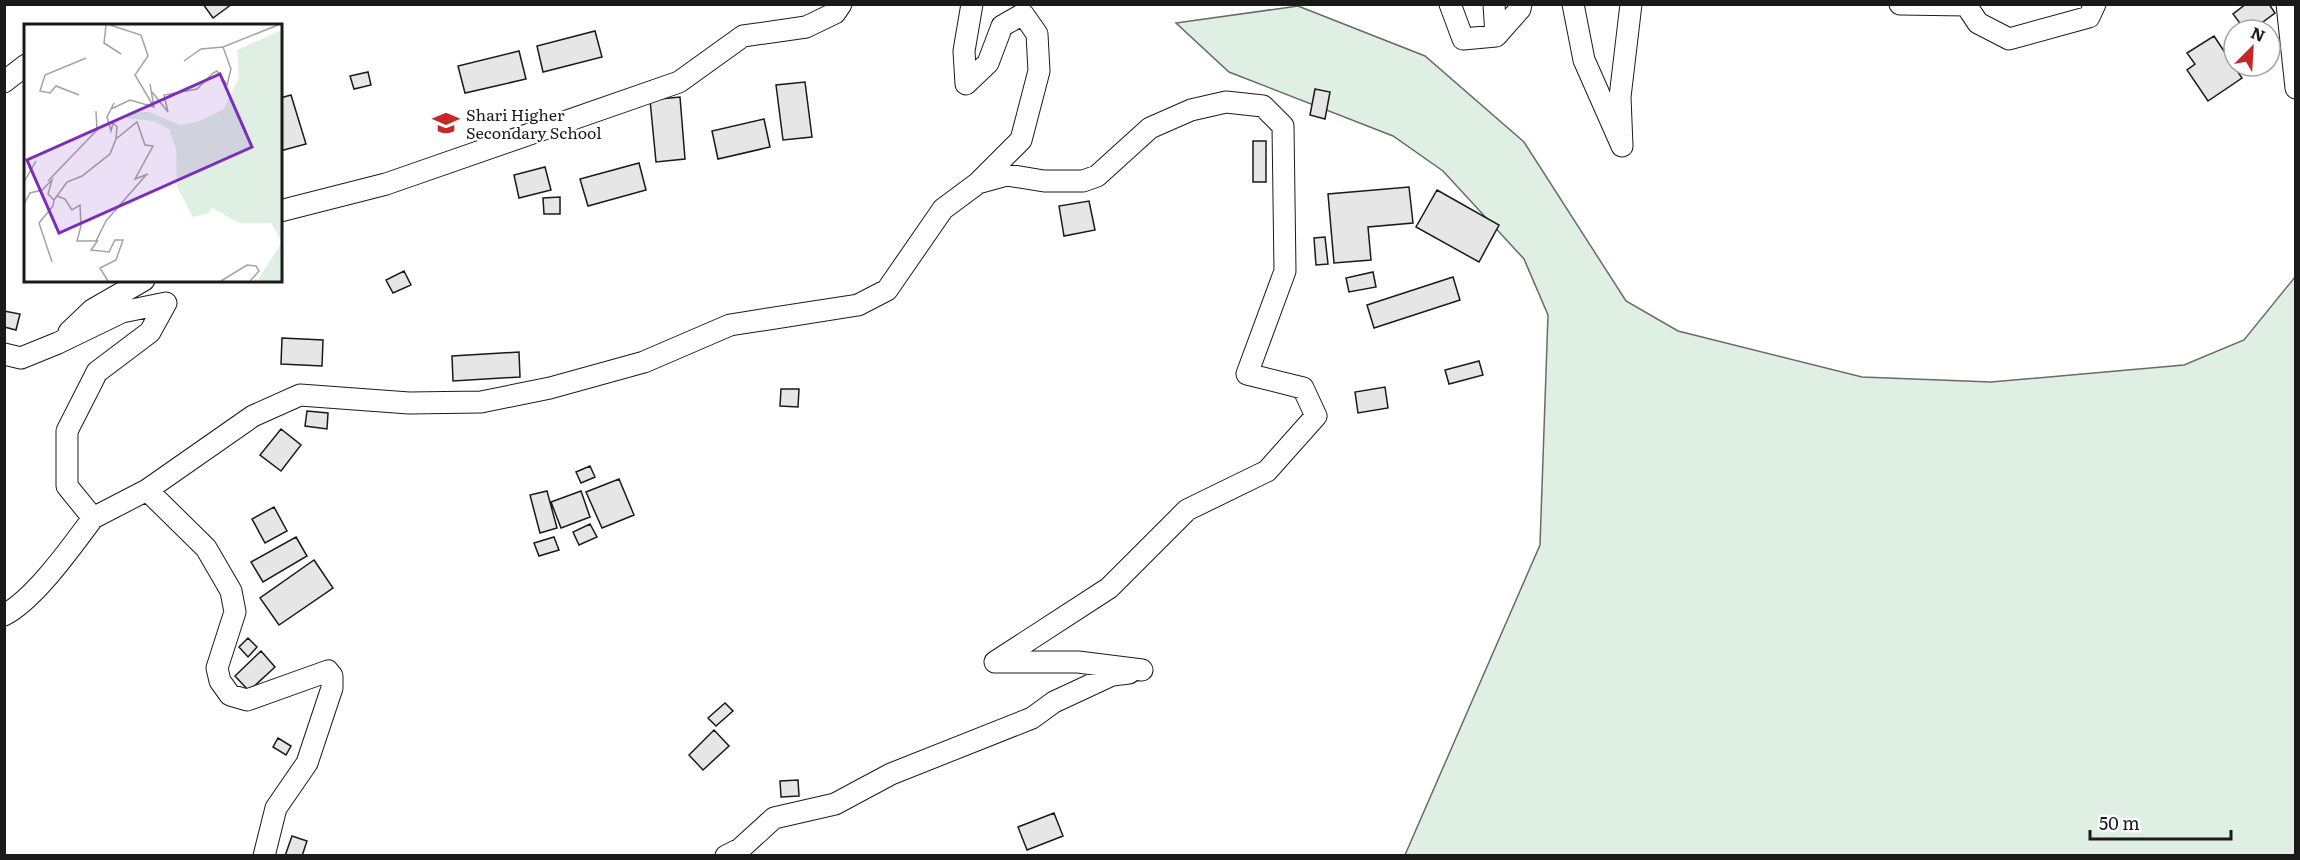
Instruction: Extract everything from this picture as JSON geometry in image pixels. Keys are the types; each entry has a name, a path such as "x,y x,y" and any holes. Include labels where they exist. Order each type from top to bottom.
{"street":[{"path":"282,210 386,184 679,82 743,36 806,27 835,13 841,4"},
{"path":"4,615 15,610 54,568 93,518 147,490 253,416 300,395 409,403 481,402 550,388 644,362 730,326 858,305 887,290 943,209 978,183 1021,140 1039,70 1038,34 1023,14 1002,26 988,63 966,84 964,51 972,4"},
{"path":"1450,4 1463,39 1496,36 1520,9 1521,4"},
{"path":"1494,4 1496,36"},
{"path":"1573,4 1584,60 1622,146 1620,97 1632,4"},
{"path":"1900,4 1966,5 1978,23 2009,39 2089,16 2095,4"},
{"path":"2287,4 2295,88"},
{"path":"4,82 24,67"},
{"path":"726,855 740,849 774,818 835,804 891,774 1032,718 1054,702 1112,675 1142,670 1078,662 995,662 1109,588 1186,510 1268,471 1316,416 1303,388 1246,374 1286,271 1283,126 1263,106 1226,102 1191,110 1150,128 1096,176 1083,181 1044,181 1007,175 978,183"},
{"path":"58,343 92,310 141,282"},
{"path":"4,354 21,358 123,312 166,303 150,332 97,372 67,431 67,486 93,518"},
{"path":"147,490 206,548 231,591 235,612 217,668 220,681 230,694 247,700 328,671 332,676 332,688 307,763 276,808 264,855"}],"green space":[{"path":"1298,6 1425,56 1524,142 1626,301 1678,331 1862,377 1991,382 2184,365 2244,340 2295,277 2295,855 1405,855 1540,545 1548,315 1524,259 1443,171 1393,136 1229,72 1176,23"}],"building":[{"path":"203,4 232,4 213,18"},
{"path":"2246,4 2269,4 2275,13 2268,18 2236,18 2233,14"},
{"path":"595,31 602,57 543,72 537,46"},
{"path":"2214,36 2222,48 2222,78 2242,78 2208,101 2187,70 2195,64 2187,53"},
{"path":"519,51 526,79 465,93 458,66"},
{"path":"368,72 371,85 354,89 350,76"},
{"path":"805,82 812,137 783,140 776,85"},
{"path":"1315,89 1330,92 1325,119 1310,115"},
{"path":"291,95 306,144 282,150 282,97"},
{"path":"680,97 685,159 656,162 650,100"},
{"path":"764,119 770,147 718,159 712,131"},
{"path":"1253,141 1266,141 1266,182 1253,182"},
{"path":"639,163 646,190 588,206 580,179"},
{"path":"545,167 551,190 519,198 514,175"},
{"path":"1409,187 1413,223 1368,227 1371,260 1334,263 1328,194"},
{"path":"1437,190 1499,225 1479,262 1416,227"},
{"path":"560,197 560,214 544,214 543,198"},
{"path":"1089,201 1095,230 1064,236 1059,206"},
{"path":"1325,237 1328,264 1316,265 1314,238"},
{"path":"404,271 411,285 393,293 386,280"},
{"path":"1373,272 1376,287 1349,292 1346,278"},
{"path":"1453,277 1460,300 1374,328 1367,305"},
{"path":"4,311 20,314 16,330 4,327"},
{"path":"282,338 323,340 322,366 281,364"},
{"path":"519,352 520,377 453,381 452,356"},
{"path":"1479,361 1483,375 1449,384 1445,370"},
{"path":"1385,387 1388,408 1358,413 1355,392"},
{"path":"781,389 799,389 798,407 780,406"},
{"path":"307,411 328,413 327,429 305,426"},
{"path":"281,429 301,445 281,471 260,455"},
{"path":"590,466 595,477 581,483 576,472"},
{"path":"619,479 634,515 602,528 586,492"},
{"path":"547,491 557,528 540,533 530,495"},
{"path":"581,491 590,517 561,528 551,502"},
{"path":"274,507 287,531 265,543 252,519"},
{"path":"590,524 597,537 579,545 573,532"},
{"path":"296,537 307,556 263,582 251,562"},
{"path":"554,537 559,550 539,556 534,543"},
{"path":"314,560 333,588 279,625 260,598"},
{"path":"248,638 257,647 248,657 239,647"},
{"path":"261,651 275,667 249,691 235,676"},
{"path":"725,703 733,711 716,726 708,718"},
{"path":"714,730 729,746 703,770 689,755"},
{"path":"278,738 291,746 286,755 273,747"},
{"path":"798,780 799,796 781,797 780,781"},
{"path":"1054,813 1063,836 1027,850 1018,827"},
{"path":"292,836 307,841 302,856 285,856"}],"place":[{"name":"Shari Higher Secondary School","path":"446,123"}]}
